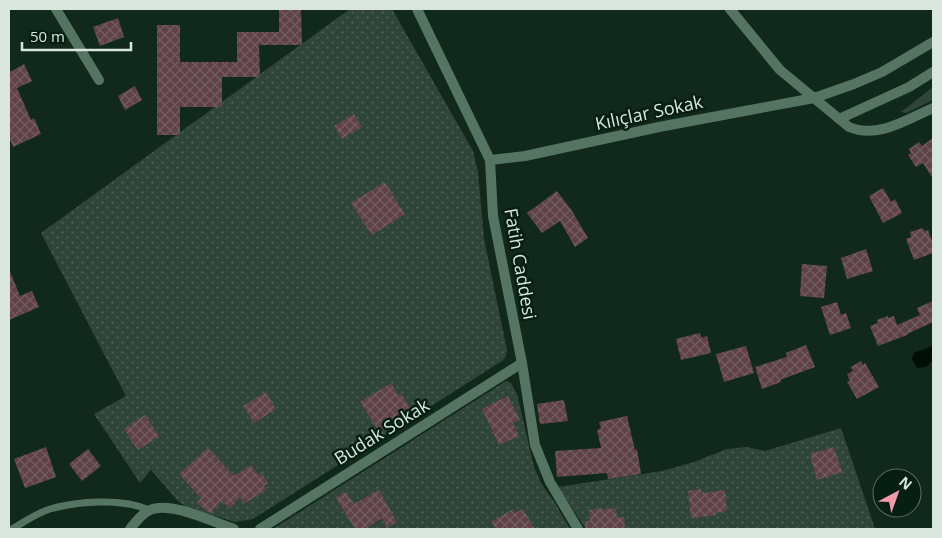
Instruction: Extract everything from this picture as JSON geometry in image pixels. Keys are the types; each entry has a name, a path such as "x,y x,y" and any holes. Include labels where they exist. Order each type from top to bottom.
{"street":[{"path":"56,9 98,80"},
{"name":"Fatih Caddesi","path":"418,9 490,160 492,216 522,363 535,445 550,482 578,529"},
{"path":"730,9 780,70 849,127 858,131 881,130 933,108"},
{"name":"Kılıçlar Sokak","path":"490,160 524,156 659,127 814,98 882,72 933,42"},
{"path":"839,119 909,87 933,72"},
{"name":"Budak Sokak","path":"260,529 522,363"},
{"path":"130,529 149,510 167,508 179,510 234,529"}],"lane":[{"path":"12,529 49,509 92,502 128,503 149,510"}],"green space":[{"path":"350,9 392,9 473,151 478,172 484,239 507,350 502,361 253,519 235,522 188,508 178,501 151,470 140,483 94,414 126,396 41,233"},
{"path":"933,87 933,100 906,113 901,112"},
{"path":"506,381 511,383 517,394 534,467 541,483 570,529 273,529"},
{"path":"841,428 875,529 586,529 558,487 662,471 694,462 727,449 746,447 765,451"}],"shaded area":[{"path":"933,346 933,360 926,367 917,368 912,359 914,353"}],"building":[{"path":"279,9 301,9 302,45 259,45 260,77 222,77 222,107 180,107 180,135 157,135 157,25 180,25 180,62 237,62 237,32 279,32"},
{"path":"118,18 124,37 100,46 93,27"},
{"path":"24,64 32,81 17,88 31,120 34,118 41,134 13,147 9,137 9,69 10,72"},
{"path":"135,86 142,100 125,110 118,96"},
{"path":"354,114 362,127 342,139 334,126"},
{"path":"933,138 933,179 923,163 916,167 908,155 911,153 909,149 919,142 922,146"},
{"path":"385,182 405,214 372,235 351,203"},
{"path":"883,188 891,202 895,199 902,213 883,223 869,196"},
{"path":"557,191 572,211 588,238 575,247 560,221 542,233 527,213"},
{"path":"923,228 924,231 928,230 933,244 933,253 914,260 906,239 911,237 910,232"},
{"path":"866,249 873,271 847,279 841,258"},
{"path":"802,264 827,266 824,298 800,296"},
{"path":"9,269 20,296 32,291 39,307 9,320"},
{"path":"933,301 933,322 907,335 878,346 870,326 878,323 877,320 894,316 897,325 920,315 917,308"},
{"path":"837,302 841,315 846,313 851,328 830,335 821,307"},
{"path":"700,333 702,338 707,336 711,353 681,360 676,339"},
{"path":"806,345 815,367 762,389 755,367 787,357 786,353"},
{"path":"746,346 754,373 724,382 716,354"},
{"path":"861,361 863,365 865,363 879,387 857,399 847,382 850,381 847,374 853,371 851,367"},
{"path":"391,383 398,395 401,393 412,411 379,431 360,402"},
{"path":"266,392 276,409 254,423 243,406"},
{"path":"508,396 520,420 513,423 519,436 499,445 482,409"},
{"path":"564,400 568,421 540,424 537,404"},
{"path":"145,415 159,436 138,450 124,429"},
{"path":"627,416 635,450 637,449 641,474 608,479 607,473 557,477 555,451 601,448 597,430 601,429 599,422"},
{"path":"46,447 56,477 25,488 14,459"},
{"path":"834,447 842,472 817,480 810,454"},
{"path":"208,448 234,476 251,465 258,475 261,472 268,483 264,486 266,490 244,504 240,497 231,508 221,501 211,513 208,512 197,503 201,498 179,474"},
{"path":"88,449 101,466 82,481 69,464"},
{"path":"701,489 701,493 725,490 727,511 716,513 716,515 691,518 688,491"},
{"path":"379,490 397,522 387,528 382,518 365,529 355,529 336,498 346,492 354,504"},
{"path":"603,508 603,510 616,508 617,518 624,517 625,529 585,529 585,521 590,521 589,510"},
{"path":"513,509 515,513 523,509 535,529 496,529 491,522"}]}
